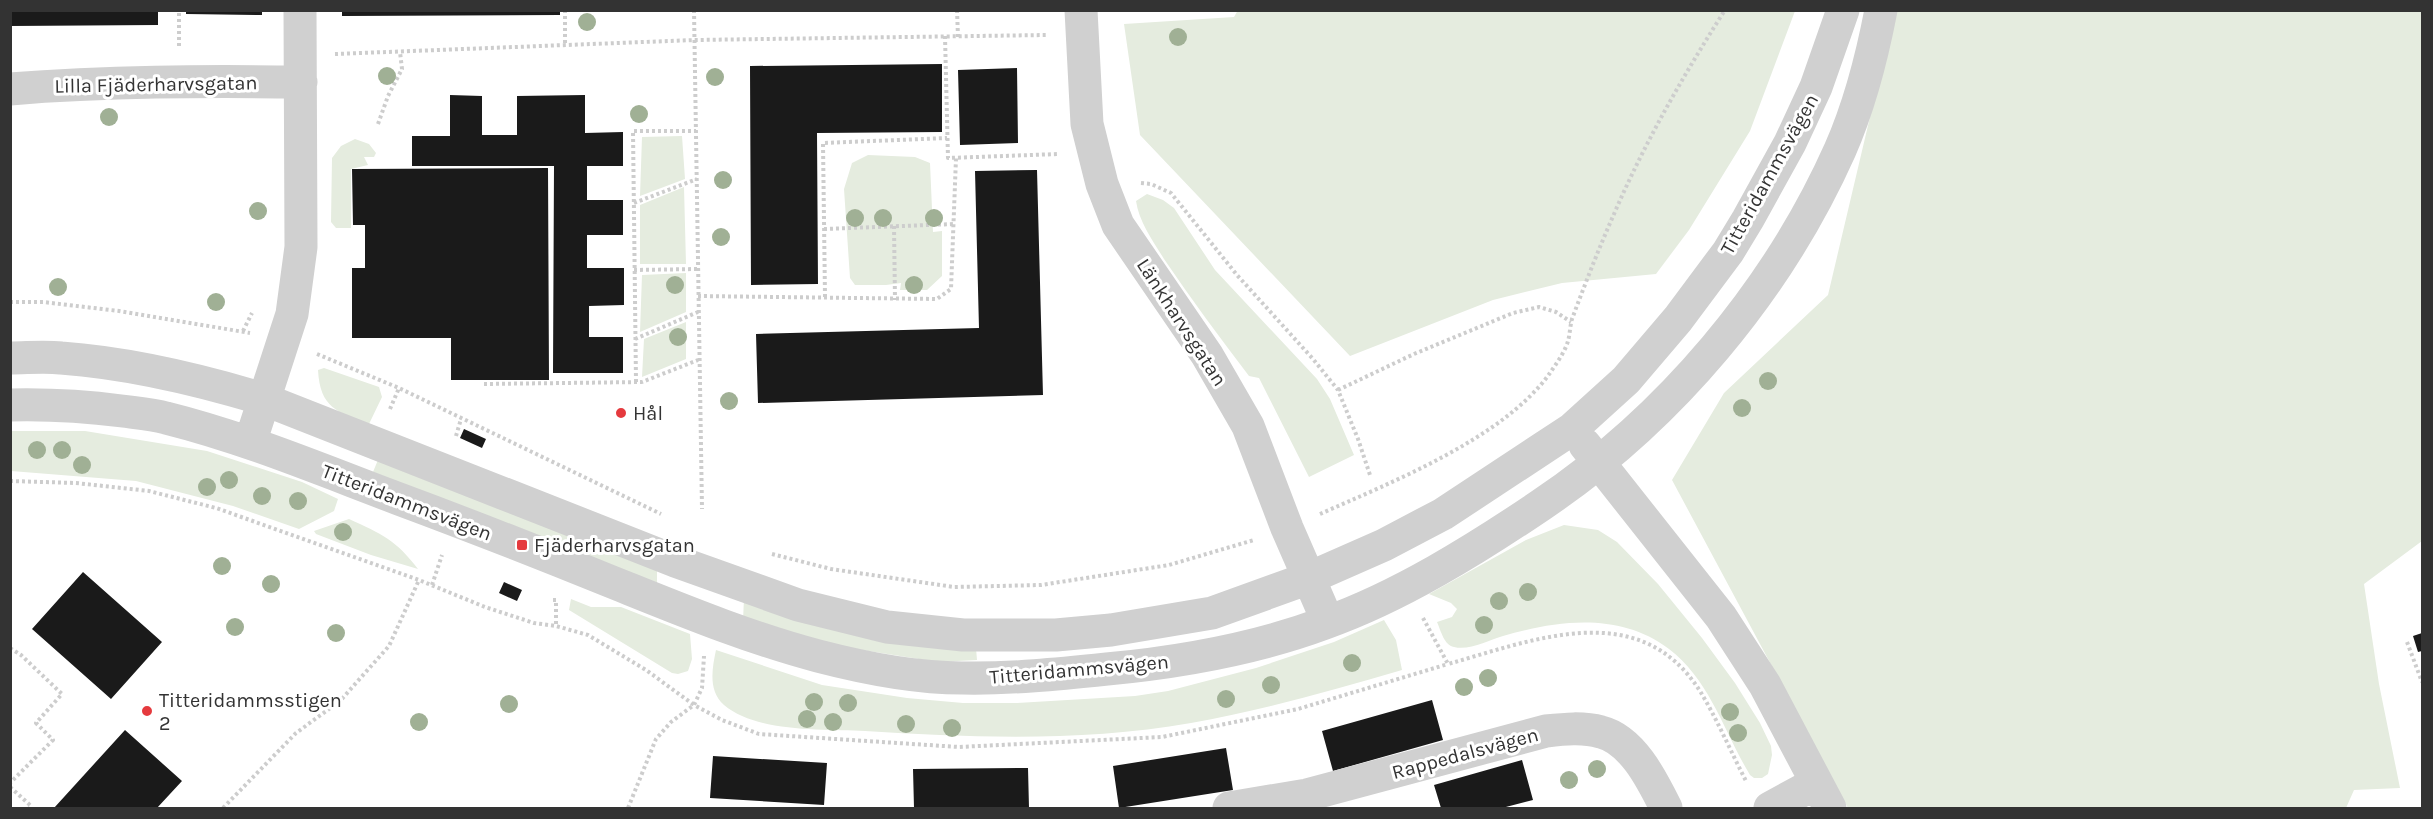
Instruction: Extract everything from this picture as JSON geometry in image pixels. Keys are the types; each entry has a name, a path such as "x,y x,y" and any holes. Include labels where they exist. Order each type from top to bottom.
{"street":[{"path":"250,443 291,314 301,247 300,10"},
{"name":"Titteridammsvägen","path":"10,358 60,358 126,367 203,381 263,399 675,561 798,605 887,627 963,635 1056,635 1111,630 1212,613 1309,578 1384,545 1443,514 1572,429 1626,380 1678,319 1728,252 1790,143 1816,87 1843,10"},
{"name":"Titteridammsvägen","path":"10,405 62,404 162,416 250,443 522,545 714,623 816,655 882,670 957,678 1038,676 1147,665 1242,649 1328,622 1475,549 1600,463 1683,384 1731,327 1784,253 1821,190 1843,144 1870,56 1881,10"},
{"name":"Länkharvsgatan","path":"1081,23 1087,124 1102,184 1118,225 1207,355 1248,426 1287,528 1328,622"},
{"name":"Lilla Fjäderharvsgatan","path":"10,89 301,68"},
{"path":"1572,429 1721,617 1764,686 1823,796 1760,799"},
{"name":"Rappedalsvägen","path":"1229,808 1307,795 1546,731 1574,729 1603,732 1620,741 1631,752 1657,790 1666,808"}],"path":[{"path":"179,10 179,54"},
{"path":"565,10 565,46"},
{"path":"694,10 702,509"},
{"path":"957,10 958,37"},
{"path":"767,553 831,569 954,587 1041,585 1169,565 1242,544 1287,528 1408,474 1486,433 1528,397 1550,373 1568,342 1571,322 1615,212 1658,121 1725,10"},
{"path":"301,68 400,52 695,40 958,37 1017,34 1081,23"},
{"path":"945,36 948,158 1041,153 1069,154"},
{"path":"378,124 388,96 402,69 400,52"},
{"path":"636,382 633,131 696,131"},
{"path":"825,297 823,143 947,138"},
{"path":"698,296 937,300 951,289 956,158"},
{"path":"634,203 697,179"},
{"path":"1102,184 1151,184 1171,193 1237,275 1314,359 1338,390 1370,475"},
{"path":"824,229 954,224"},
{"path":"894,226 895,300"},
{"path":"634,270 698,269"},
{"path":"10,303 43,302 119,311 243,331 283,342 329,357 663,514"},
{"path":"243,331 255,303"},
{"path":"1338,390 1414,354 1513,313 1539,307 1556,312 1571,322"},
{"path":"635,339 698,312"},
{"path":"484,384 642,382 698,360"},
{"path":"454,443 461,418"},
{"path":"432,585 442,555"},
{"path":"223,808 296,733 340,701 389,646 419,580"},
{"path":"1422,617 1448,664 1574,632 1613,632 1649,645 1673,660 1699,690 1760,799"},
{"path":"2407,642 2422,682"},
{"path":"628,808 657,739 671,722 694,705 702,688 704,646"},
{"path":"10,648 21,655 62,694 36,723 53,740 10,785 31,806 29,808"}],"shaded area":[{"path":"1238,10 1795,11 1750,131 1689,230 1656,274 1562,283 1493,300 1350,356 1140,135 1124,24 1234,17"},
{"path":"1895,11 2422,11 2422,541 2364,584 2379,684 2400,788 2354,790 2346,808 1848,808 1672,480 1724,393 1828,295"},
{"path":"682,136 685,179 640,196 642,137"},
{"path":"355,139 369,144 376,153 374,157 364,157 368,165 351,169 351,228 336,228 331,222 332,158 341,146"},
{"path":"868,155 915,157 930,163 933,232 942,231 942,276 927,290 900,290 901,283 855,285 850,278 844,189 852,163"},
{"path":"684,187 686,264 640,264 640,205"},
{"path":"1147,194 1163,200 1174,208 1215,270 1317,379 1330,399 1354,455 1309,477 1259,378 1249,376 1216,333 1147,231 1136,201"},
{"path":"686,273 686,312 640,332 642,275"},
{"path":"686,322 686,359 642,377 644,339"},
{"path":"324,368 379,387 382,397 369,424 339,412 327,401 319,383 318,370"},
{"path":"11,431 85,431 207,451 302,482 338,499 334,511 299,529 233,506 136,481 11,471"},
{"path":"380,455 657,563 657,585 373,472"},
{"path":"349,519 395,544 418,569 371,555 316,534 314,531"},
{"path":"1564,525 1598,530 1617,542 1658,584 1702,638 1735,683 1760,723 1771,746 1772,755 1768,774 1762,778 1754,778 1750,775 1716,708 1695,676 1669,649 1650,637 1609,624 1567,623 1524,630 1466,648 1451,646 1445,641 1437,622 1452,617 1457,609 1451,603 1429,594 1526,540"},
{"path":"744,598 976,648 977,660 938,662 837,646 743,621"},
{"path":"571,599 591,607 621,607 690,634 692,659 688,671 672,673 569,610"},
{"path":"1384,620 1396,640 1402,670 1244,712 1191,723 1110,733 987,737 792,728 754,721 738,714 724,705 713,686 716,650 822,685 907,698 963,703 1017,703 1135,696 1168,691 1256,668 1334,642"}],"building":[{"path":"10,10 158,10 158,25 10,26"},
{"path":"186,10 262,10 262,15 186,14"},
{"path":"342,10 560,10 560,15 342,16"},
{"path":"942,64 942,132 817,133 818,284 751,285 750,66"},
{"path":"1017,68 1018,143 960,145 958,70"},
{"path":"450,95 482,96 482,135 517,135 517,96 585,95 585,133 623,132 623,166 587,166 587,200 623,200 623,235 587,235 587,268 624,268 624,305 589,306 589,337 623,337 623,373 553,373 554,166 412,166 412,136 450,136"},
{"path":"548,168 549,380 451,380 451,338 352,338 352,268 365,268 365,225 353,225 352,169"},
{"path":"1037,170 1043,395 758,403 756,334 979,328 975,171"},
{"path":"464,429 486,439 482,448 460,438"},
{"path":"83,572 162,642 111,699 32,629"},
{"path":"504,582 522,590 517,601 499,593"},
{"path":"2422,633 2422,651 2418,652 2413,636"},
{"path":"1432,700 1443,740 1333,771 1322,731"},
{"path":"125,730 182,781 157,808 54,808"},
{"path":"1226,748 1233,790 1119,808 1113,766"},
{"path":"713,756 827,763 824,805 710,798"},
{"path":"1522,760 1533,800 1502,808 1441,808 1434,785"},
{"path":"1028,768 1029,808 914,808 913,769"}],"place":[{"name":"Hål","path":"621,413"},
{"name":"Fjäderharvsgatan","path":"522,545"},
{"name":"Titteridammsstigen 2","path":"147,711"}]}
